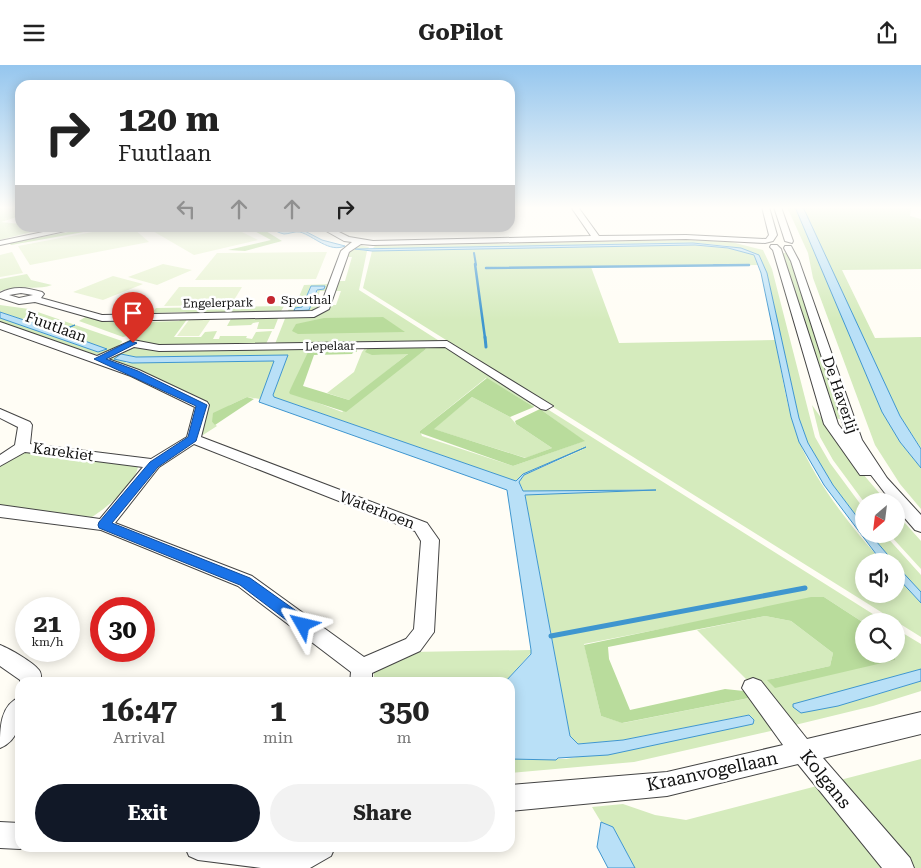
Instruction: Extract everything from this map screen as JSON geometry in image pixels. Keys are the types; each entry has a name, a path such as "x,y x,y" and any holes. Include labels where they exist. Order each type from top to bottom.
{"street":[{"name":"Engelerpark","path":"35,299 102,318 314,314 324,309 345,251 354,244"},
{"name":"De Haverlij","path":"770,244 777,249 831,424 855,459 884,493"},
{"path":"783,244 789,245"},
{"name":"De Haverlij","path":"789,245 855,440 882,481 921,526"},
{"name":"Fuutlaan","path":"0,325 135,373 202,405 193,439"},
{"path":"0,334 14,329"},
{"name":"Lepelaar","path":"99,359 133,343 159,348 447,344 546,406"},
{"name":"Karekiet","path":"0,413 25,425 22,447 154,464"},
{"path":"104,525 154,464 193,439"},
{"name":"Waterhoen","path":"193,439 421,527 430,540 424,632 413,645 361,675"},
{"path":"0,461 22,447"},
{"path":"0,511 104,525 245,581 361,675"},
{"path":"905,517 921,535"},
{"path":"0,654 31,677"},
{"name":"Kolgans","path":"753,688 802,751 900,868"},
{"path":"0,737 15,714"},
{"name":"Kraanvogellaan","path":"515,799 667,784 918,722"},
{"path":"0,835 15,836"},
{"path":"240,852 299,859 312,852"}],"green space":[{"path":"26,244 136,244 30,265 18,246"},
{"path":"176,244 239,244 194,255"},
{"path":"252,244 269,244 245,251 228,250"},
{"path":"455,244 614,244 372,249 375,246"},
{"path":"711,244 741,244 763,250 772,269 815,437 830,463 855,497 855,514 833,485 808,443 799,418 767,273 759,255 729,246"},
{"path":"804,244 811,244 882,412 900,442 921,468 921,509 900,484 875,445 813,278 808,253"},
{"path":"820,244 921,244 921,269 842,270 875,338 921,337 921,448 900,416"},
{"path":"357,245 369,247 368,249 355,249 367,251 359,290 441,342 275,344 286,316 314,315 327,310 328,305 336,305 341,291 334,291 337,281 345,281 352,257 346,257 348,251"},
{"path":"695,245 728,248 754,255 759,265 591,267 619,343 775,340 791,417 806,456 825,488 855,530 855,543 866,543 875,553 855,553 855,596 363,288 372,251"},
{"path":"12,252 23,273 0,277 0,255"},
{"path":"327,252 316,279 195,280 217,253"},
{"path":"782,253 788,253 841,414 840,419 834,418"},
{"path":"163,264 192,270 157,285 128,277"},
{"path":"27,274 31,280 52,285 0,291 0,279"},
{"path":"113,276 143,284 103,300 73,292"},
{"path":"329,284 327,291 320,291 314,305 322,305 317,311 287,313 290,306 295,306 304,285","holes":["311,286 318,290 309,310 294,311 295,308 302,307"]},
{"path":"179,287 242,287 231,305 164,306"},
{"path":"0,305 29,309 122,342 109,352 93,354 0,322 0,318 98,352 107,349 60,332 74,325 57,331 0,312"},
{"path":"284,306 280,313 184,315 186,312 154,313 149,316 156,308"},
{"path":"87,316 103,320 101,322 138,322 142,319 127,336 123,337 79,321"},
{"path":"279,316 274,329 257,329 259,322 251,325 227,326 232,317"},
{"path":"383,317 405,332 298,334 292,331 296,324 324,318"},
{"path":"182,318 188,318 174,337 201,337 205,332 217,331 213,339 219,339 220,336 247,336 246,338 252,339 256,332 272,331 266,344 179,347 145,344 131,340 147,319 147,322 179,321"},
{"path":"189,320 210,320 199,336 177,336"},
{"path":"139,347 357,348 357,352 354,352 355,350 351,348 312,349 289,392 342,412 426,349 372,355 409,353 352,399 349,400 327,393 354,372 366,347 447,347 535,404 534,407 486,378 420,431 422,436 513,466 584,441 540,409 544,407 871,613 855,613 855,617 824,597 584,644 601,716 623,723 754,697 775,730 634,762 515,773 515,759 566,759 753,724 754,720 748,715 623,740 578,744 570,736 525,494 655,489 524,492 519,482 524,475 587,448 523,474 516,481 274,397 273,395 288,355 136,357 121,354 126,363 275,361 260,399 247,397 230,405 212,422 217,426 203,435 201,433 208,403 107,358 130,348"},
{"path":"424,347 426,349 346,412 290,394 289,392 309,350 355,350 352,354 314,355 303,386 349,400 408,354 372,355 365,352 368,348"},
{"path":"487,378 534,407 510,417 472,397 434,429 525,458 552,448 516,424 515,421 540,409 585,441 513,466 420,433 420,431"},
{"path":"247,397 254,399 215,425 212,422 213,413"},
{"path":"472,397 510,417 516,424 552,448 526,458 433,429"},
{"path":"812,405 851,460 879,493 857,493 833,460 820,437"},
{"path":"27,449 138,464 137,471 121,494 92,517 0,506 0,462"},
{"path":"905,523 921,541 921,569 897,543 905,543"},
{"path":"878,543 892,543 901,553 886,553"},
{"path":"905,557 921,575 921,592 905,575"},
{"path":"905,586 921,603 921,637 905,627 905,613 883,613 867,603 905,603"},
{"path":"811,597 824,597 855,617 855,663 882,663 775,688 767,680 830,666 833,653 791,621 765,616 608,647 609,659 630,710 725,689 744,691 754,697 622,723 601,716 584,645"},
{"path":"765,616 791,621 833,653 830,666 767,680 876,663 905,663 905,634 921,644 921,669 829,695 865,698 921,681 921,691 873,706 795,725 697,630"},
{"path":"531,650 531,653 509,677 374,677 374,672 410,652"},
{"path":"921,759 921,868 635,868 613,827 601,822 592,807 623,804 655,815 686,820"}],"water":[{"path":"324,244 345,246 339,248"},
{"path":"707,244 741,248 759,255 767,273 799,418 808,443 833,485 855,514 855,526 824,485 799,442 791,417 761,273 754,255 728,248 695,245 372,251 355,249"},
{"path":"811,244 820,244 900,416 921,449 921,468 900,442 882,412"},
{"path":"311,286 325,286 324,289 317,290 309,310 294,311 295,308 302,307"},
{"path":"0,312 57,331 75,325 60,332 107,349 98,352 0,318"},
{"path":"121,354 136,357 288,355 273,395 274,397 516,481 523,474 586,447 524,475 519,482 523,491 656,490 525,495 570,736 578,744 623,740 749,715 754,720 753,724 608,755 558,758 556,760 515,759 515,677 510,677 531,654 531,650 507,490 259,402 274,361 132,363 114,359"},
{"path":"868,543 878,543 886,553 875,553"},
{"path":"905,575 921,592 921,603 905,586"},
{"path":"921,669 921,681 838,706 801,713 793,707 793,704"},
{"path":"601,822 613,827 635,868 608,868 597,847"}],"waterway":[{"path":"474,253 476,265"},
{"path":"475,264 485,338"},
{"path":"486,268 749,265 714,265"},
{"path":"485,337 486,347"},
{"path":"551,636 805,588"}],"place":[{"name":"Sporthal","path":"271,300"}],"route":[{"path":"133,343 99,359 135,373 202,405 193,439 154,464 104,525 245,581 303,625"}]}
